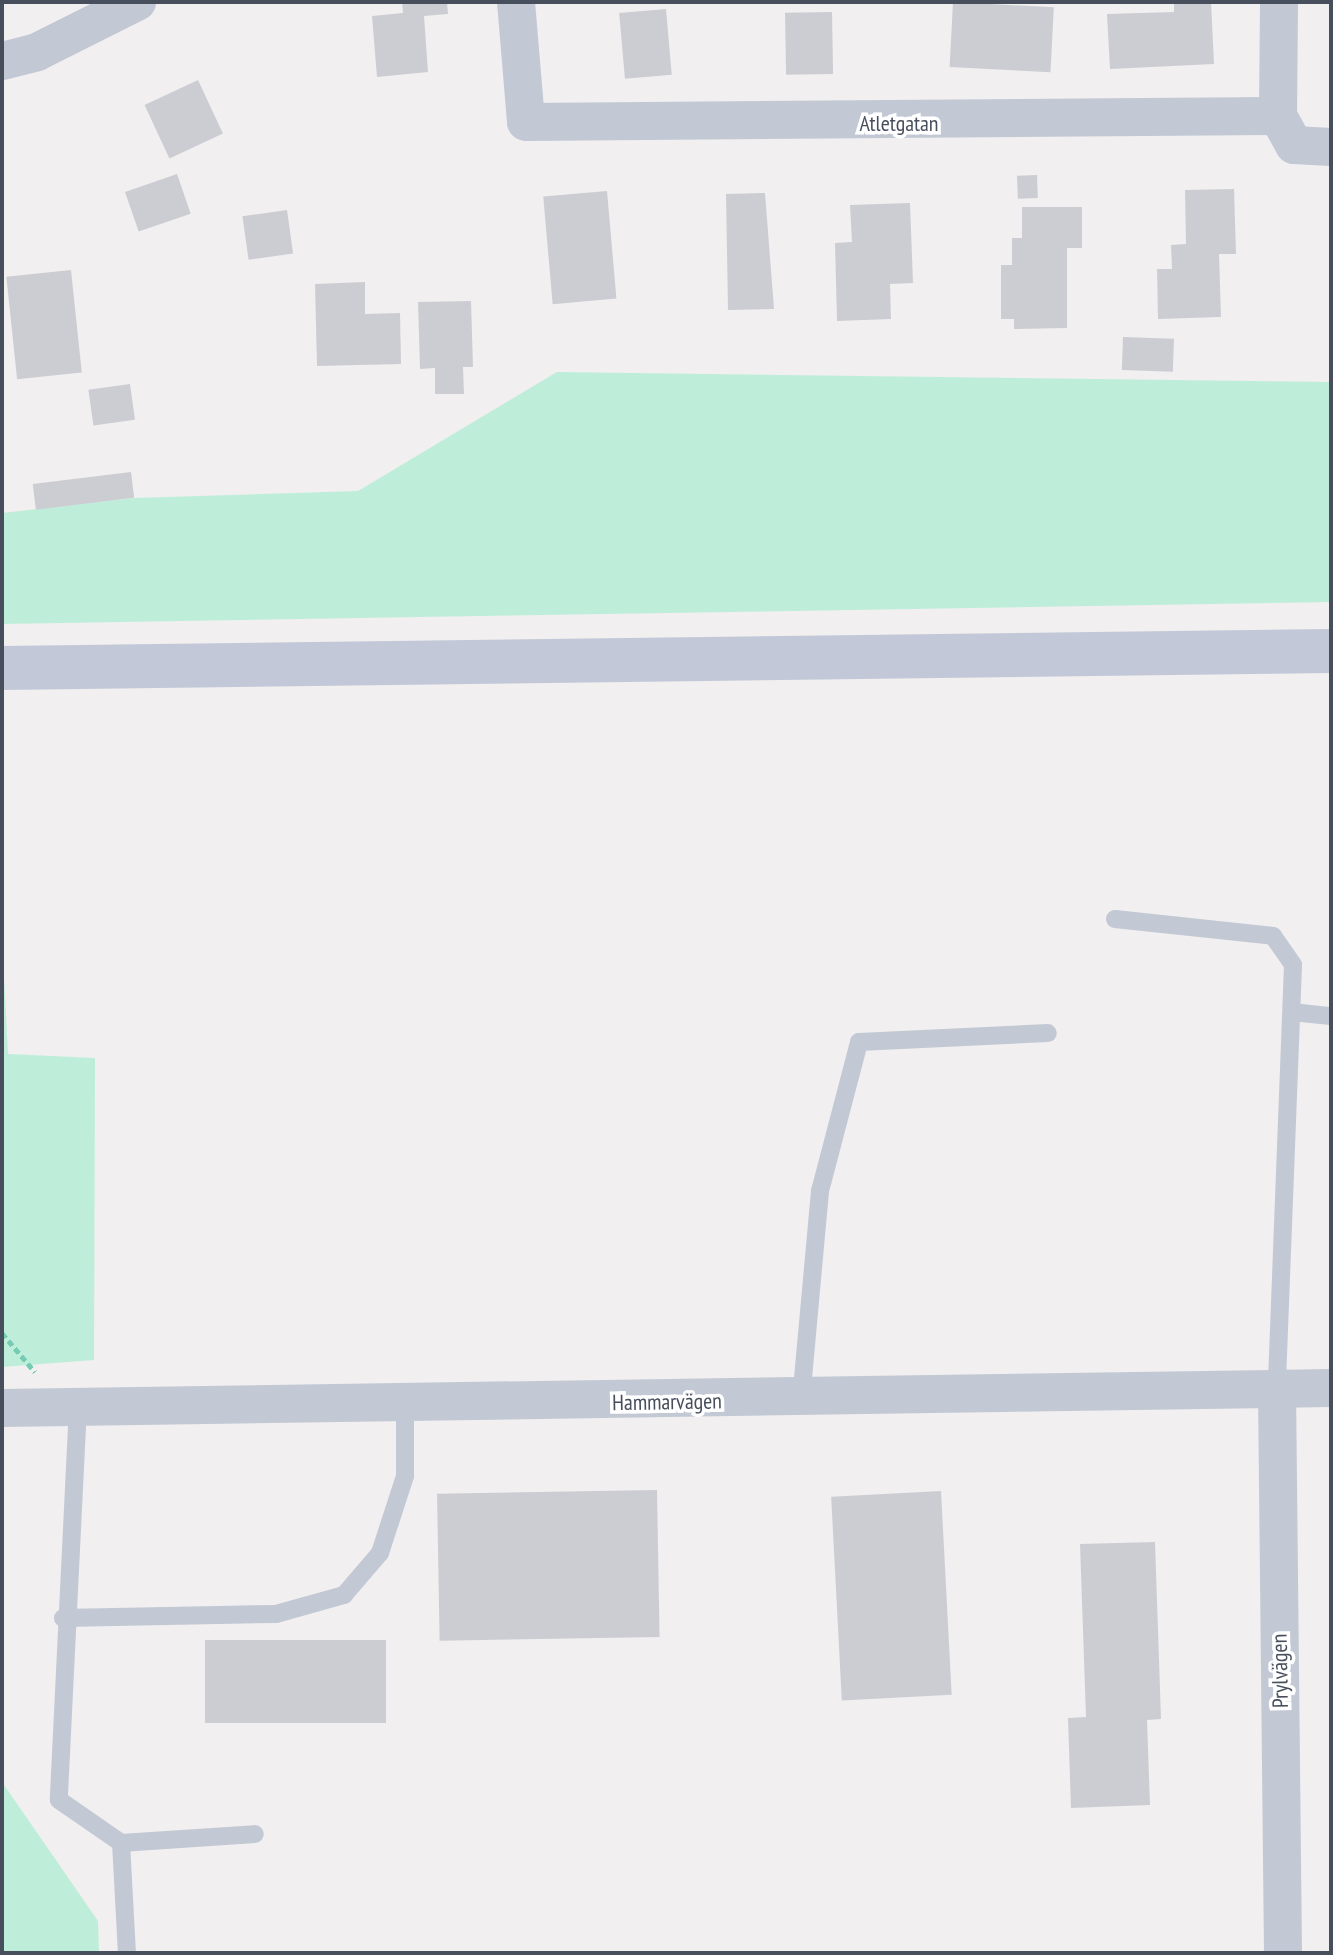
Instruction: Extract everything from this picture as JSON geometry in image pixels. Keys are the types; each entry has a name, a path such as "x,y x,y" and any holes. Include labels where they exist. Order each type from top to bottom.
{"main road":[{"path":"3,668 1331,651"}],"street":[{"path":"2,61 37,52 137,2"},
{"name":"Atletgatan","path":"516,2 526,122 1278,116"},
{"path":"1279,2 1278,116 1294,145 1331,147"},
{"name":"Hammarvägen","path":"2,1408 801,1400 1331,1388"},
{"name":"Prylvägen","path":"1277,1389 1283,1953"}],"lane":[{"path":"1115,919 1273,936 1293,965 1277,1389"},
{"path":"1292,1012 1331,1016"},
{"path":"801,1400 820,1191 859,1042 1048,1033"},
{"path":"63,1618 276,1614 344,1595 380,1553 393,1514 405,1476 405,1404"},
{"path":"78,1406 63,1618 59,1800 121,1843 255,1834"},
{"path":"121,1843 127,1953"}],"green space":[{"path":"557,372 1331,382 1331,602 2,624 2,513 134,498 358,491"},
{"path":"2,937 8,1054 95,1058 94,1360 2,1367"},
{"path":"2,1782 98,1921 99,1953 2,1953"}],"building":[{"path":"402,2 447,2 448,14 424,16 428,72 377,77 372,16 403,13"},
{"path":"953,2 1054,7 1050,72 950,67"},
{"path":"1174,2 1211,2 1214,64 1110,69 1107,14 1174,12"},
{"path":"666,9 672,75 625,79 619,13"},
{"path":"832,12 833,74 786,75 785,13"},
{"path":"198,80 223,133 169,158 145,105"},
{"path":"177,174 191,214 139,232 125,192"},
{"path":"1037,175 1038,198 1018,199 1017,176"},
{"path":"1234,189 1236,254 1219,254 1221,317 1158,319 1157,269 1172,269 1171,245 1186,244 1185,190"},
{"path":"607,191 616,299 553,304 543,197"},
{"path":"765,193 774,309 728,310 726,194"},
{"path":"910,203 913,283 890,284 891,319 837,321 835,243 852,242 850,205"},
{"path":"1022,207 1082,207 1082,248 1067,248 1067,328 1014,329 1014,319 1001,319 1001,265 1012,265 1012,238 1022,238"},
{"path":"287,210 293,254 249,260 242,216"},
{"path":"71,270 82,372 17,379 6,277"},
{"path":"365,282 365,314 400,313 401,364 317,366 315,284"},
{"path":"471,301 473,367 463,367 464,394 435,394 435,368 420,369 418,302"},
{"path":"1123,337 1174,339 1173,372 1122,370"},
{"path":"130,384 135,420 93,425 88,390"},
{"path":"131,472 134,498 36,510 33,484"},
{"path":"657,1490 660,1637 440,1641 437,1494"},
{"path":"941,1491 952,1695 842,1700 831,1497"},
{"path":"1155,1542 1161,1719 1147,1720 1150,1805 1071,1808 1068,1718 1086,1717 1080,1544"},
{"path":"205,1640 386,1640 386,1723 205,1723"}]}
